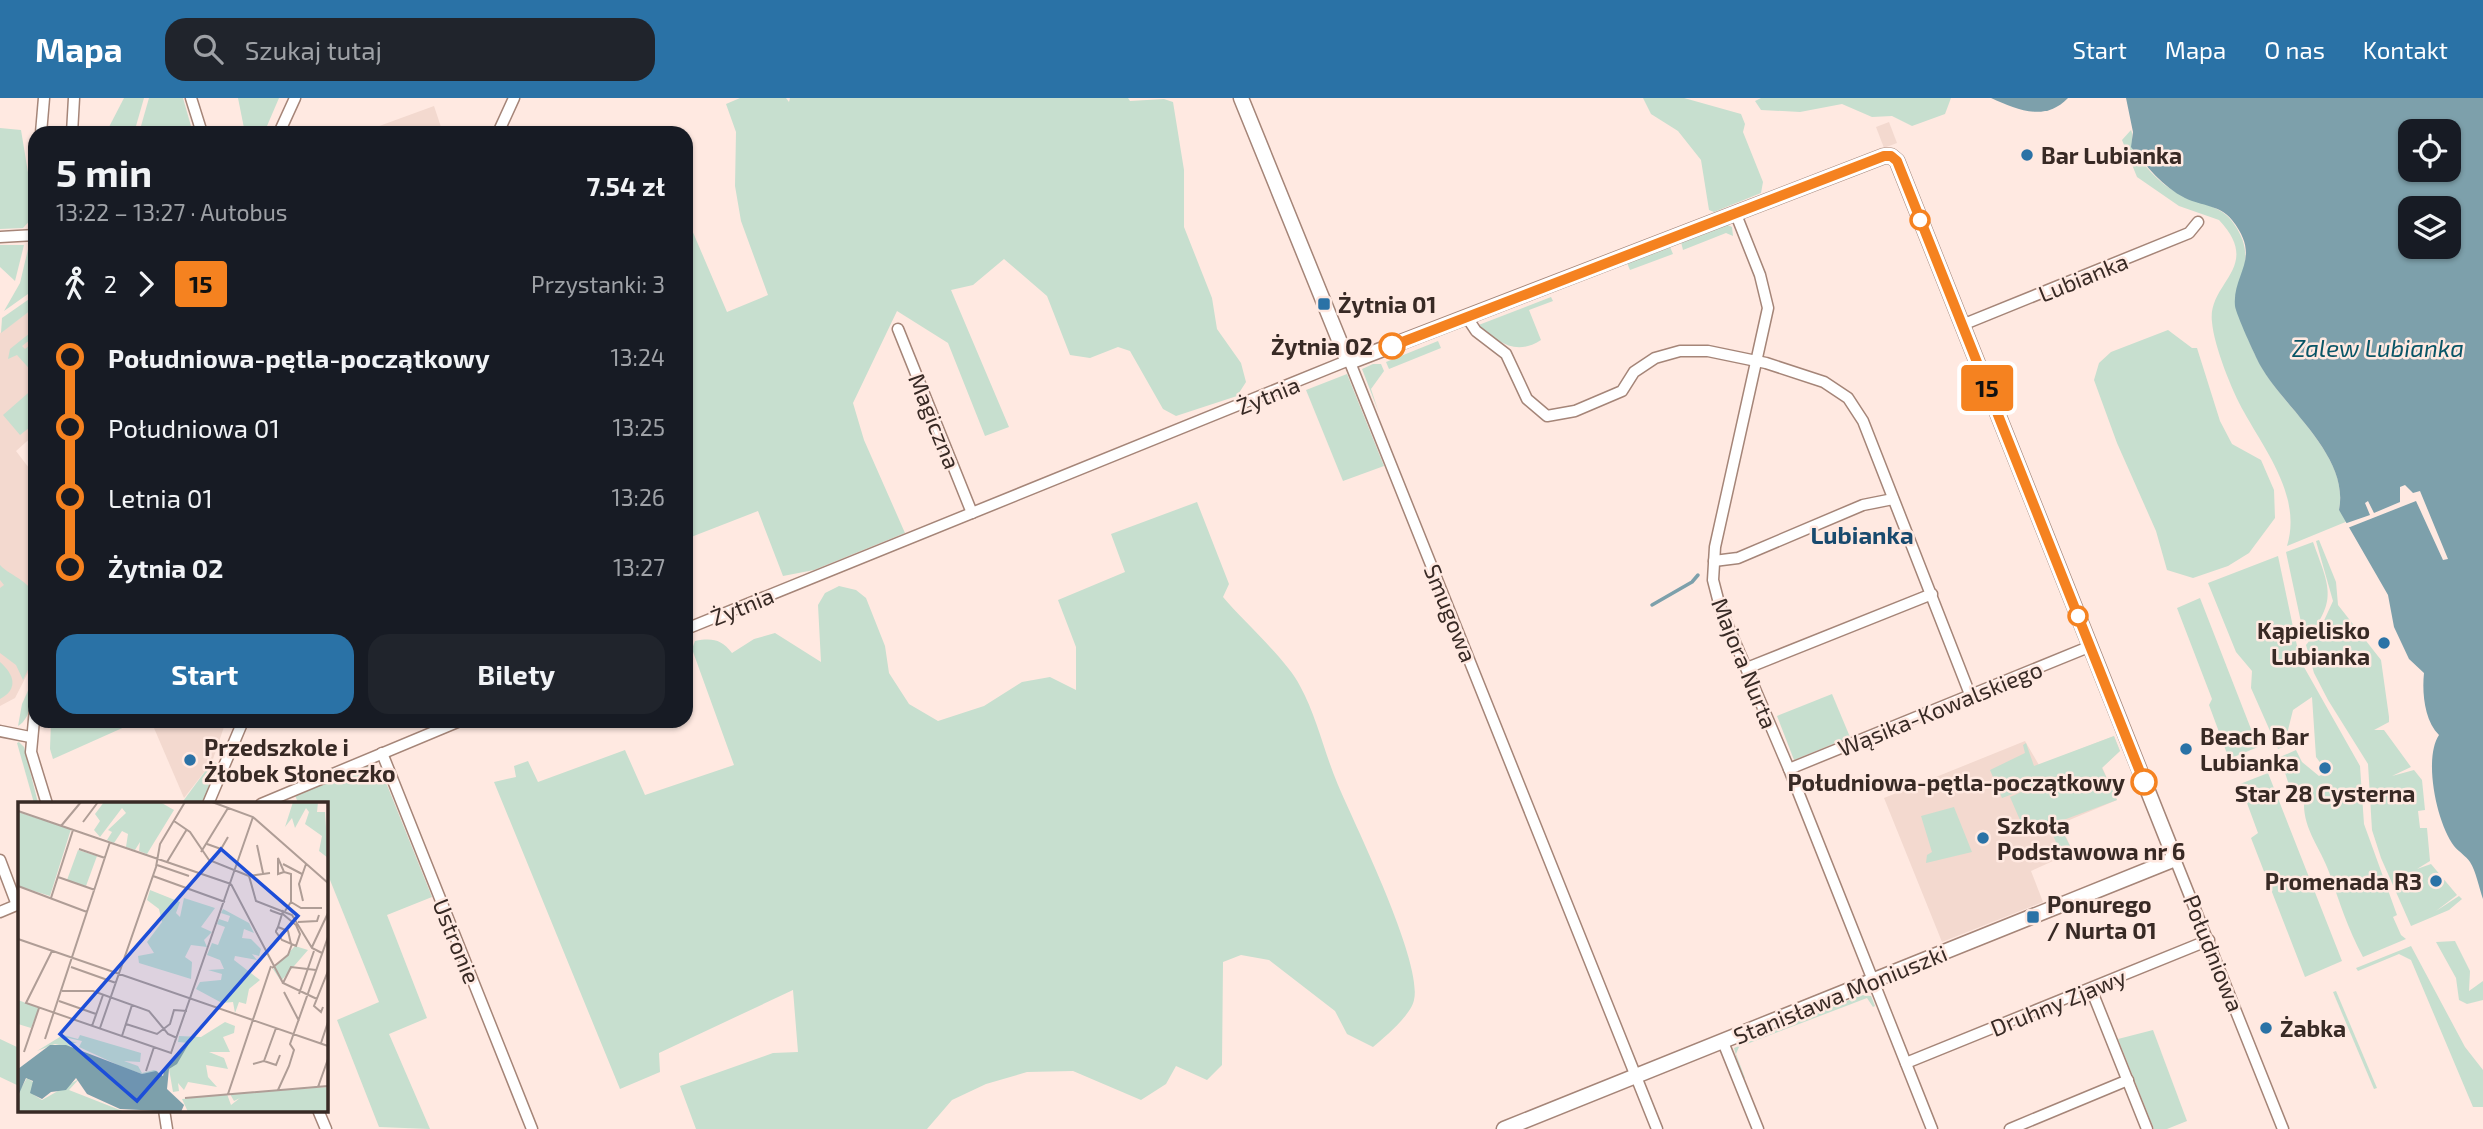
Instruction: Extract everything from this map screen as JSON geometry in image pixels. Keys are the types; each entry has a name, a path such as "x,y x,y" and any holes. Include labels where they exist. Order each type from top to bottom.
{"street":[{"path":"42,126 44,98"},
{"path":"72,126 74,98"},
{"path":"191,98 200,126"},
{"path":"282,126 295,98"},
{"path":"501,126 514,98"},
{"name":"Smugowa","path":"1241,98 1349,360 1657,1129"},
{"name":"Żytnia","path":"693,626 1349,360 1735,212 1884,156 1891,156"},
{"name":"Południowa","path":"1891,156 1897,161 2283,1129"},
{"name":"Majora Nurta","path":"1735,212 1760,275 1768,307 1731,469 1713,580 1720,607 1932,1129"},
{"name":"Lubianka","path":"1962,325 2189,233 2198,222"},
{"path":"0,237 28,235"},
{"path":"1466,316 1476,331 1506,354 1527,399 1547,416 1575,411 1622,391 1634,372 1655,358 1680,351 1708,351 1757,361 1824,382 1848,398 1864,421 1971,697"},
{"name":"Magiczna","path":"898,329 972,513"},
{"path":"1714,561 1738,558 1863,505 1893,499"},
{"path":"1747,668 1932,594"},
{"name":"Wąsika-Kowalskiego","path":"1788,769 1971,697 2091,646"},
{"path":"32,728 30,737 36,772 47,802"},
{"path":"208,802 240,728"},
{"path":"263,802 443,728"},
{"path":"0,731 30,737"},
{"name":"Ustronie","path":"382,753 532,1129"},
{"name":"Stanisława Moniuszki","path":"1504,1129 2175,859"},
{"path":"0,860 18,904 0,912"},
{"name":"Druhny Zjawy","path":"1906,1063 2209,940"},
{"path":"2091,989 2147,1129"},
{"path":"1723,1042 1758,1129"},
{"path":"2010,1129 2128,1080"},
{"path":"319,1112 326,1129"}],"shaded area":[{"path":"434,106 441,126 379,126"},
{"path":"1889,122 1897,143 1884,148 1876,127"},
{"path":"28,312 28,440 16,451 28,467 28,673 15,698 0,706 0,333"},
{"name":"Przedszkole i Żłobek Słoneczko","path":"154,728 224,728 212,762 184,798"},
{"name":"Szkoła Podstawowa nr 6","path":"2114,736 2120,751 2102,767 2117,800 2060,824 2073,852 2031,871 2043,902 1942,942 1884,798 2025,741 2039,765"}],"green space":[{"path":"124,98 144,98 136,126 110,126"},
{"path":"149,98 183,98 191,126 141,126"},
{"path":"238,98 279,98 267,126 244,126"},
{"path":"740,98 786,98 789,102 790,98 1128,98 1130,101 1164,99 1173,102 1184,170 1184,227 1212,298 1217,329 1241,363 1246,382 1237,396 1176,416 1163,409 1130,351 1118,347 1090,358 1070,355 1047,296 1004,259 973,285 951,290 1009,427 985,436 948,343 897,311 853,403 864,440 905,533 814,570 783,576 758,511 693,536 693,232 727,312 768,295 741,221 735,186 736,132 726,104"},
{"path":"1643,98 1684,98 1741,114 1745,124 1743,132 1763,182 1761,193 1714,212 1709,210 1701,160 1678,131 1651,114"},
{"path":"1761,98 1951,98 1945,114 1912,126 1892,116 1872,117 1842,104 1800,112 1761,110 1755,101"},
{"path":"0,128 21,130 28,172 28,223 23,228 0,229"},
{"path":"2131,130 2133,149 2157,178 2182,195 2222,212 2239,231 2245,253 2243,276 2235,299 2242,322 2270,381 2325,451 2335,470 2340,490 2339,510 2348,521 2287,546 2290,510 2286,493 2271,459 2234,392 2213,332 2213,308 2235,263 2236,251 2231,237 2219,220 2179,206 2137,177 2122,140"},
{"path":"1726,224 1732,227 1733,236 1726,233 1683,250 1681,242"},
{"path":"0,245 24,245 15,281 0,267"},
{"path":"1670,247 1673,254 1630,270 1627,263"},
{"path":"28,249 28,294 4,311 20,283"},
{"path":"1551,297 1553,301 1529,310 1541,340 1531,345 1507,345 1476,326"},
{"path":"28,300 28,312 1,333 2,318"},
{"path":"2168,330 2192,348 2197,348 2220,421 2232,444 2261,460 2274,490 2275,518 2249,553 2228,566 2193,578 2167,570 2156,531 2117,443 2094,380 2099,363 2111,352"},
{"path":"28,335 28,341 22,346 25,349 28,347 28,367 17,355 8,359 10,349"},
{"path":"1438,341 1441,348 1389,369 1386,362"},
{"path":"1381,364 1384,371 1371,389 1379,413 1362,369"},
{"path":"1347,374 1384,466 1343,481 1306,390"},
{"path":"28,393 28,429 20,435 3,415"},
{"path":"1197,502 1229,584 1223,597 1276,653 1300,686 1338,785 1386,893 1414,981 1412,1006 1397,1025 1373,1047 1347,1034 1335,1011 1269,960 1241,955 1223,962 1222,1065 1207,1080 1176,1066 1166,1084 1141,1100 1073,1071 1027,1072 986,1084 952,1100 927,1129 696,1129 680,1086 773,1053 798,1052 793,990 659,1053 660,1072 620,1089 494,782 516,777 514,766 528,761 538,782 625,750 645,795 734,765 693,652 695,641 716,641 732,653 754,639 775,633 821,662 818,605 825,593 839,586 856,590 866,598 885,646 889,673 909,704 938,721 984,706 1022,682 1050,677 1076,690 1076,647 1058,600 1125,572 1111,534"},
{"path":"2319,540 2336,582 2338,605 2381,660 2389,722 2374,730 2384,730 2411,767 2392,776 2414,770 2422,780 2425,810 2418,811 2420,828 2427,828 2430,861 2417,869 2431,864 2457,895 2436,911 2459,896 2462,899 2449,910 2411,926 2381,858 2372,830 2368,764 2328,700 2314,673 2306,645 2322,625 2333,601 2316,541"},
{"path":"2313,542 2324,572 2328,594 2323,615 2305,641 2286,552"},
{"path":"2278,556 2300,660 2360,766 2364,824 2397,915 2393,917 2401,935 2406,939 2363,957 2309,829 2304,802 2288,782 2280,757 2296,750 2302,762 2319,776 2327,772 2316,757 2312,697 2293,710 2287,734 2293,743 2278,749 2251,688 2252,671 2236,652 2208,583"},
{"path":"0,565 28,586 28,670 23,680 16,665 0,653 0,588 4,585 0,580"},
{"path":"2200,598 2258,747 2229,759 2209,705 2212,699 2177,608"},
{"path":"0,662 9,671 12,686 0,699"},
{"path":"28,691 28,715 18,726 22,704"},
{"path":"1832,694 1850,737 1794,760 1777,716"},
{"path":"51,728 122,728 53,759 50,749"},
{"path":"2114,736 2120,751 2102,768 2117,800 2026,834 2010,797 2042,783 2002,798 1990,770 2025,753 2023,745 2026,743 2034,766"},
{"path":"17,743 24,747 38,802 34,802"},
{"path":"212,762 217,763 203,802 182,802"},
{"path":"371,764 381,770 432,897 387,915 427,1018 389,1034 430,1129 379,1127 337,1020 379,1002 327,872 327,802 298,802 295,795"},
{"path":"2268,773 2342,961 2305,977 2251,838 2258,833 2240,784"},
{"path":"1954,807 1972,852 1926,863 1927,855 1932,852 1921,816"},
{"path":"2058,822 2073,852 2062,856 2049,826"},
{"path":"2455,941 2470,971 2469,991 2483,981 2483,1000 2467,1004 2459,1000 2456,978 2436,942"},
{"path":"2411,946 2465,1047 2483,1070 2483,1107 2473,1107 2411,960 2399,954 2358,971 2356,968"},
{"path":"2336,991 2377,1088 2374,1089 2333,992"},
{"path":"1861,995 1871,996 1875,1006 1873,1007 1867,998 1739,1047 1736,1054 1745,1078 1742,1079 1734,1048"},
{"path":"2153,1030 2187,1121 2167,1129 2154,1129 2118,1039"},
{"path":"0,1039 18,1048 18,1086 0,1077"}],"water":[{"path":"1991,98 2068,98 2050,110 2041,112 2021,110"},
{"name":"Zalew Lubianka","path":"2126,98 2483,98 2483,899 2472,866 2448,836 2438,808 2432,759 2439,735 2430,722 2425,706 2424,673 2409,659 2394,627 2388,595 2339,510 2340,490 2335,471 2313,433 2260,365 2239,317 2235,294 2246,256 2241,234 2222,211 2185,198 2162,182 2131,147 2133,132"}],"pier":[{"path":"2405,485 2413,493 2420,491 2448,559 2443,560 2416,501 2345,529 2344,524 2370,515 2365,503 2368,501 2374,513 2400,502 2400,487"}],"waterway":[{"path":"1652,605 1692,582 1698,575"}],"bus line":[{"name":"15","path":"1392,346 1708,222 1884,156 1891,156 1897,161 2144,782"}],"place":[{"name":"Bar Lubianka","path":"2027,155"},
{"name":"Żytnia 01","path":"1324,304"},
{"name":"Żytnia 02","path":"1392,346"},
{"name":"Kąpielisko Lubianka","path":"2384,643"},
{"name":"Beach Bar Lubianka","path":"2186,749"},
{"name":"Przedszkole i Żłobek Słoneczko","path":"190,760"},
{"name":"Star 28 Cysterna","path":"2325,768"},
{"name":"Południowa-pętla-początkowy","path":"2144,782"},
{"name":"Szkoła Podstawowa nr 6","path":"1983,838"},
{"name":"Promenada R3","path":"2436,881"},
{"name":"Ponurego / Nurta 01","path":"2033,917"},
{"name":"Żabka","path":"2266,1028"}],"district":[{"name":"Lubianka","path":"1862,534"}]}
